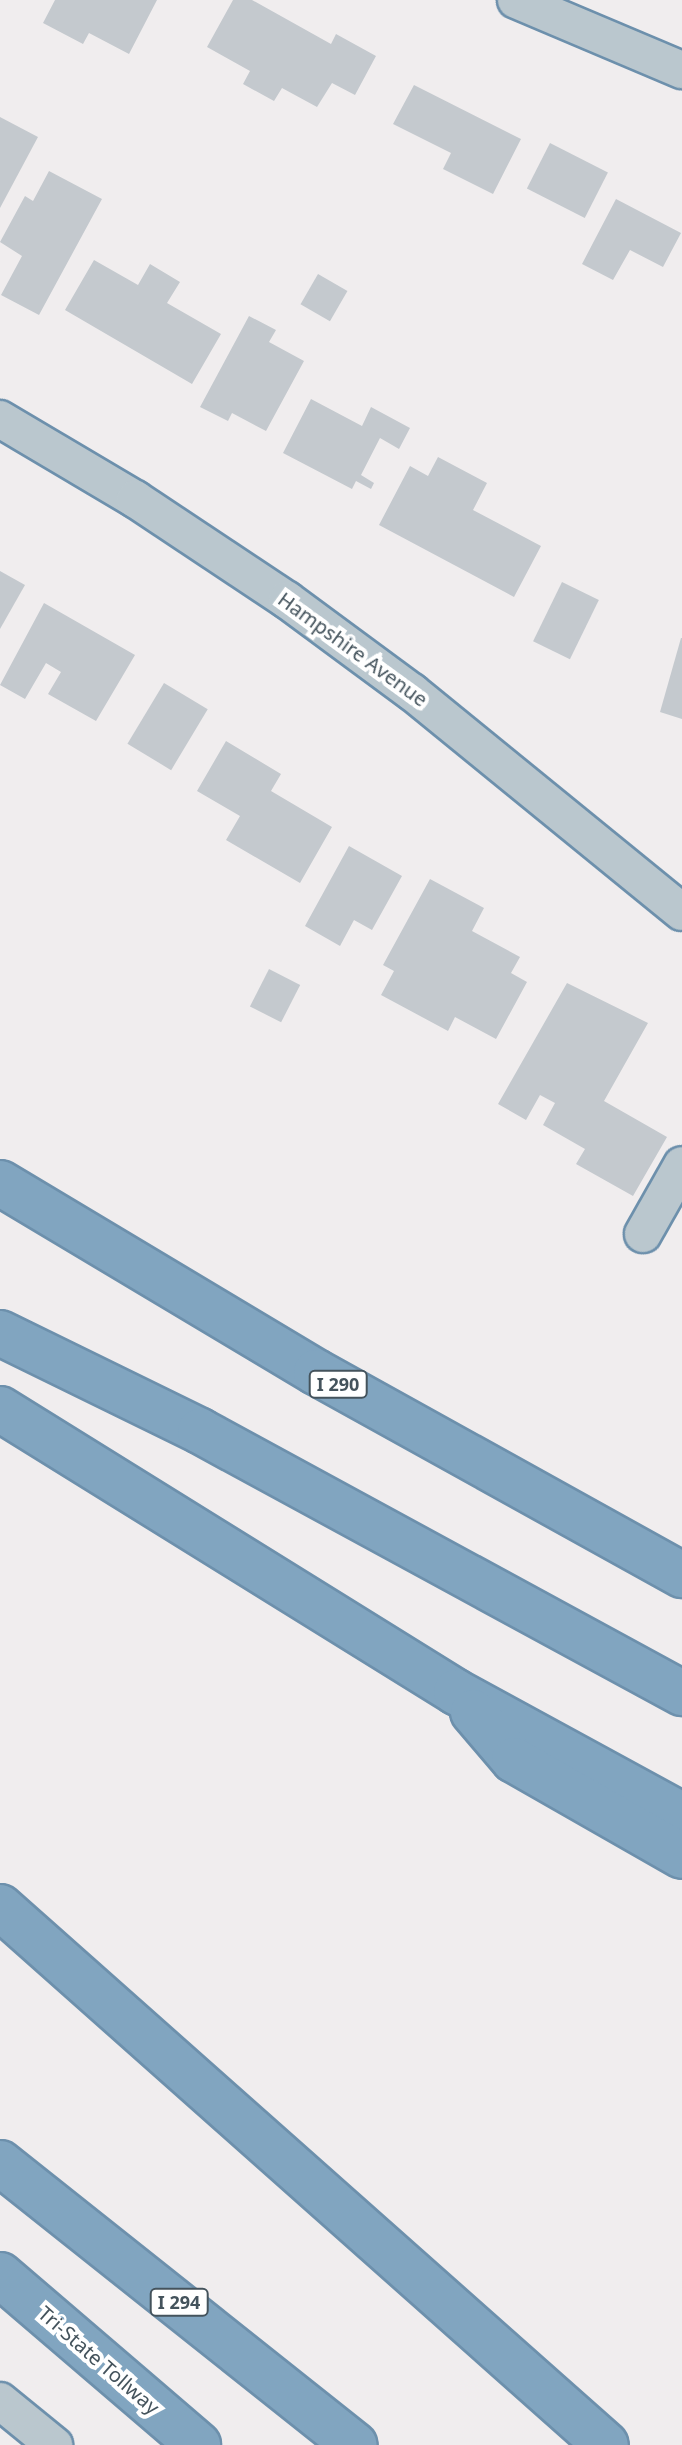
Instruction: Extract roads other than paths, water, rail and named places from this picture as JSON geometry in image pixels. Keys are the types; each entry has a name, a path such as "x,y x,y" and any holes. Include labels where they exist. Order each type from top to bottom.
{"highway":[{"name":"I 290","path":"0,1183 316,1372 682,1575"},
{"path":"0,1333 200,1431 682,1693"},
{"path":"0,1409 456,1692 682,1815"},
{"path":"456,1692 514,1760 682,1856"},
{"path":"0,1907 606,2445"},
{"name":"I 294","path":"0,2163 355,2445"},
{"name":"Tri-State Tollway","path":"0,2275 198,2445"}],"street":[{"path":"516,0 682,70"},
{"name":"Hampshire Avenue","path":"0,419 135,499 287,600 424,701 682,912"},
{"path":"643,1234 682,1165"},
{"path":"0,2401 54,2445"}]}
